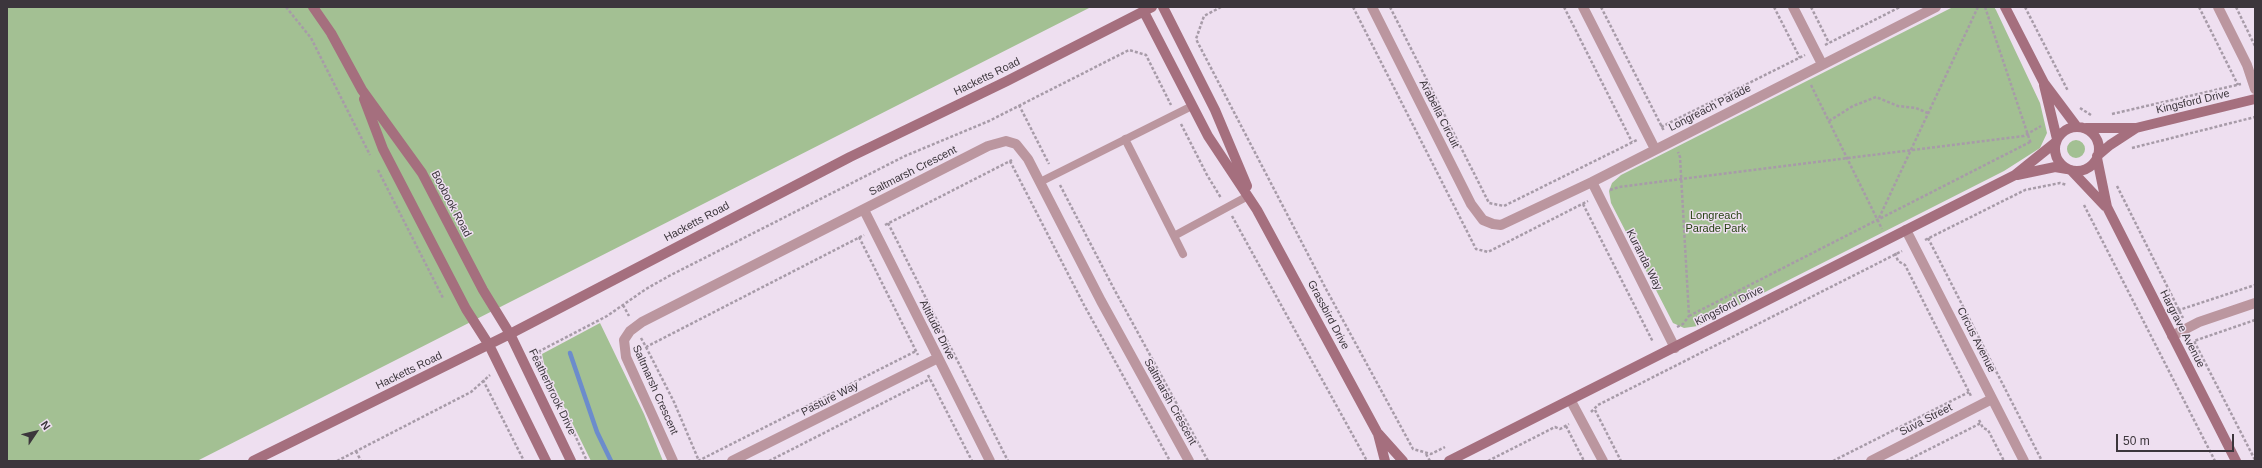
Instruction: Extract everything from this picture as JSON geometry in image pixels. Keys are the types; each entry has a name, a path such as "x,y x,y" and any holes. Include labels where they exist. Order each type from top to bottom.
{"street":[{"name":"Boobook Road","path":"313,7 331,33 362,90 422,173 483,290 510,334"},
{"name":"Grassbird Drive","path":"1163,7 1215,110 1257,210"},
{"name":"Arabella Circuit","path":"1372,7 1471,204 1482,220 1493,224"},
{"path":"1582,7 1655,149"},
{"path":"1793,7 1822,64"},
{"name":"Longreach Parade","path":"1493,224 1508,222 1592,182 1671,140 1936,7"},
{"path":"2005,7 2044,83 2066,114 2097,140 2097,157 2086,169 2069,169 2056,157 2056,141 2044,83"},
{"path":"2218,7 2254,85"},
{"name":"Grassbird Drive","path":"1148,9 1192,106 1208,136 1257,210 1377,432 1385,461"},
{"name":"Hacketts Road","path":"253,461 489,345 850,157 1148,9"},
{"name":"Boobook Road","path":"362,90 383,149 466,309 489,345"},
{"name":"Kingsford Drive","path":"2082,128 2136,128 2255,99"},
{"path":"2056,141 2065,130 2082,128"},
{"name":"Kingsford Drive","path":"2097,157 2110,145 2136,128"},
{"name":"Kingsford Drive","path":"1452,460 1572,401 2015,175 2056,141"},
{"name":"Saltmarsh Crescent","path":"673,461 624,350 624,340 635,326 995,143 1011,142 1024,153 1100,301 1189,461"},
{"name":"Hargrave Avenue","path":"2097,157 2107,207 2161,316 2236,461"},
{"name":"Kingsford Drive","path":"2015,175 2056,167 2069,169"},
{"name":"Hargrave Avenue","path":"2069,169 2107,207"},
{"name":"Kuranda Way","path":"1592,182 1675,348"},
{"name":"Altitude Drive","path":"864,210 990,461"},
{"name":"Circus Avenue","path":"1906,230 2024,461"},
{"path":"2172,336 2188,327 2255,303"},
{"name":"Featherbrook Drive","path":"510,334 571,461"},
{"path":"489,345 546,461"},
{"name":"Pasture Way","path":"732,461 938,358"},
{"name":"Suva Street","path":"1871,461 1992,399"},
{"path":"1572,401 1603,461"},
{"name":"Grassbird Drive","path":"1377,432 1403,461"}],"lane":[{"path":"1040,182 1192,106"},
{"path":"1125,139 1183,254"},
{"path":"1174,236 1248,196"}],"path":[{"path":"286,7 311,38 372,158"},
{"path":"1221,7 1204,16 1196,39 1201,45 1326,289 1413,449 1431,454 1452,444"},
{"path":"1390,7 1489,203 1504,206 1900,7"},
{"path":"1564,7 1632,142"},
{"path":"1601,7 1661,127 1671,140 1680,157 1689,316"},
{"path":"1774,7 1800,57 1805,73 1898,261 1905,265 1969,392 1981,423 1984,428 1988,430 2004,461"},
{"path":"1811,7 1829,43"},
{"path":"1878,220 1884,212 1978,7"},
{"path":"1986,7 2036,158"},
{"path":"2025,7 2071,97"},
{"path":"2199,7 2238,85"},
{"path":"2236,7 2255,46"},
{"path":"587,461 542,365 539,351 603,319 623,304 669,276 905,156 989,121 1129,50 1146,55 1154,70"},
{"path":"2110,114 2238,85 2254,85"},
{"path":"1829,121 1850,108 1876,97 1892,104 1916,108 1930,114"},
{"path":"1019,105 1114,289 1208,461"},
{"path":"2066,114 2078,106 2094,115"},
{"path":"2129,149 2148,142 2255,117"},
{"path":"1598,196 1619,187 1681,178 2024,136 2051,122"},
{"path":"1646,345 1654,342 1683,324 1689,316 2030,142"},
{"path":"646,347 1039,146"},
{"path":"1010,161 1084,305 1170,461"},
{"path":"375,165 443,298"},
{"path":"2042,170 2048,185"},
{"path":"2101,181 2112,173 2119,192 2255,460"},
{"path":"1207,176 1256,258 1367,461"},
{"path":"1488,461 1555,427 1560,429 1566,426 1595,410 1598,405 1895,254 2025,190 2060,183 2070,187"},
{"path":"2083,203 2215,461"},
{"path":"1583,204 1654,342"},
{"path":"888,223 1008,461"},
{"path":"859,237 972,461"},
{"path":"1928,238 2042,461"},
{"path":"2145,323 2161,316 2180,311 2255,285"},
{"path":"623,304 674,402 699,461 916,351"},
{"path":"2194,341 2255,320"},
{"path":"769,461 930,379"},
{"path":"337,461 471,392 484,380 524,461"},
{"path":"1833,461 1969,392"},
{"path":"1595,410 1621,461"},
{"path":"1906,461 1981,423"},
{"path":"1566,426 1584,461"},
{"path":"356,451 361,461"},
{"path":"1426,453 1430,461"}],"green space":[{"path":"7,7 1091,7 197,461 7,461"},
{"name":"Longreach Parade Park","path":"1953,7 1994,7 1996,10 2040,103 2047,133 2040,148 2004,171 1698,326 1684,328 1673,323 1611,203 1609,191 1612,183 1621,175"},
{"path":"2076,140 2082,143 2085,149 2082,155 2076,158 2070,155 2067,149 2070,143"},
{"path":"600,323 644,414 663,461 591,461 545,368 542,354"}],"waterway":[{"path":"570,353 597,432 611,461"}]}
